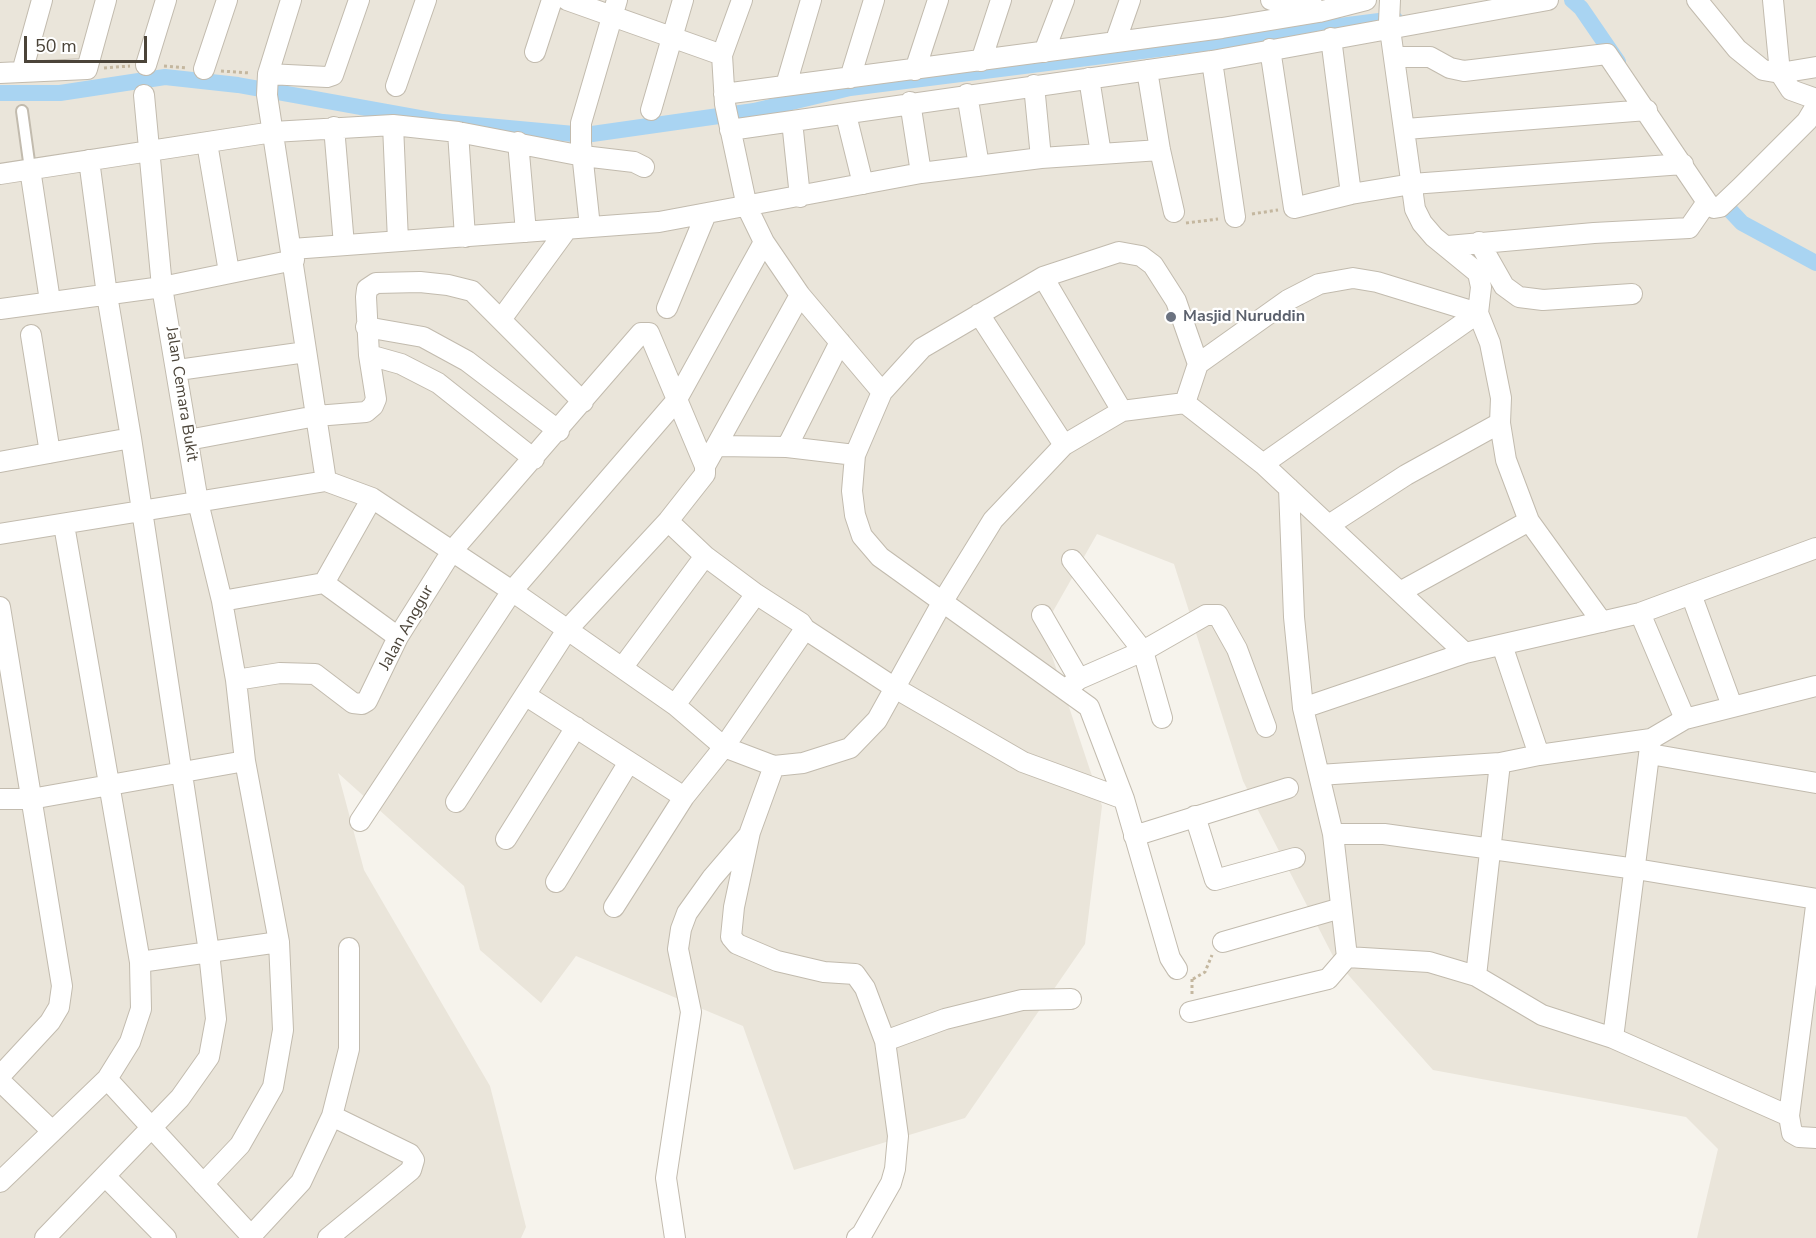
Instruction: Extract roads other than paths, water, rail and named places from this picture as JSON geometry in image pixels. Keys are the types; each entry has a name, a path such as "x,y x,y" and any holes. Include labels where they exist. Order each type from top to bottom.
{"street":[{"path":"22,72 42,0"},
{"path":"0,73 87,69 106,0"},
{"path":"146,65 166,0"},
{"path":"204,69 227,0"},
{"path":"291,0 268,84 273,132 326,481"},
{"path":"268,84 333,75 359,0"},
{"path":"396,86 426,0"},
{"path":"535,52 552,0"},
{"path":"567,0 614,7 672,35 722,55"},
{"path":"651,110 683,0"},
{"path":"742,0 722,55 727,113 747,207 764,242 800,295 882,392"},
{"path":"786,85 811,0"},
{"path":"850,78 874,0"},
{"path":"915,70 938,0"},
{"path":"981,61 1001,0"},
{"path":"1044,52 1064,0"},
{"path":"1116,40 1130,0"},
{"path":"1271,0 1298,5 1318,2 1359,2"},
{"path":"727,113 792,121 846,114 910,102 1212,61 1331,38 1389,16 1548,0"},
{"path":"1697,0 1743,55 1763,70 1780,73 1816,67"},
{"path":"1773,0 1780,73 1791,90 1816,99"},
{"path":"727,113 786,85 915,70 1116,40 1222,28 1319,12 1359,2"},
{"path":"590,227 581,123 614,7"},
{"path":"1389,16 1406,129 1413,203 1422,223 1434,237 1448,246 1478,273 1481,287 1478,313 1490,343 1501,398 1500,423 1506,460 1529,521 1602,622"},
{"path":"1331,38 1351,194"},
{"path":"1270,49 1294,208 1351,194 1412,184 1683,164"},
{"path":"1395,57 1430,57 1450,69 1464,71 1603,53 1610,58 1647,110 1712,207 1720,207 1807,121 1816,106"},
{"path":"1212,61 1235,216"},
{"path":"1147,70 1160,150 1174,212"},
{"path":"1089,78 1101,154"},
{"path":"1034,85 1041,158"},
{"path":"967,94 979,166"},
{"name":"Jalan Cemara Bukit","path":"144,95 162,287 178,370 198,502 222,601 236,680 245,761 279,942 283,1030 273,1087 240,1145 203,1184"},
{"path":"910,102 921,172"},
{"path":"1406,129 1647,110"},
{"path":"846,114 863,184"},
{"path":"792,121 800,197"},
{"path":"0,174 273,132 393,125 458,132 518,142 583,156 634,162 644,167"},
{"path":"393,125 398,241"},
{"path":"334,127 344,245"},
{"path":"458,132 465,237"},
{"path":"518,142 526,232"},
{"path":"207,143 229,272"},
{"path":"0,309 162,287 344,245 658,222 800,197 921,172 1041,158 1160,150"},
{"path":"54,1235 105,1176 180,1098 209,1057 216,1019 182,772 107,295 89,160"},
{"path":"30,169 50,301"},
{"path":"1448,246 1689,228 1707,202"},
{"path":"668,308 706,214"},
{"path":"502,318 567,229"},
{"path":"360,821 512,591 676,401 764,242"},
{"path":"1479,242 1504,286 1520,297 1544,300 1632,294"},
{"path":"1072,684 943,601 880,557 862,536 855,515 852,491 855,455 882,392 922,348 1042,277 1119,252 1142,255 1153,265 1176,301 1198,364"},
{"path":"1042,277 1122,411"},
{"path":"1185,403 1198,364 1288,300 1319,284 1353,278 1377,282 1478,313"},
{"path":"188,440 316,416 366,411 373,406 376,399 366,327 367,289 376,283 420,282 448,285 472,291 502,318 583,402"},
{"path":"456,802 567,630 668,521 704,477 705,466 800,295"},
{"path":"1263,464 1478,313"},
{"path":"979,314 1064,445"},
{"path":"366,327 423,337 467,361 558,431"},
{"name":"Jalan Anggur","path":"236,680 280,673 315,674 349,700 362,704 371,696 398,638 452,552 641,333 650,334 676,401"},
{"path":"31,335 50,453"},
{"path":"787,447 840,342"},
{"path":"178,370 306,352"},
{"path":"369,355 401,364 438,383 534,459"},
{"path":"676,401 705,466"},
{"path":"0,534 326,481 372,498 512,591 675,705 724,747 774,766 803,763 850,748 878,720 943,601 993,520 1064,445 1122,411 1185,403 1263,464 1465,653"},
{"path":"1329,525 1406,475 1500,423"},
{"path":"0,462 131,438"},
{"path":"717,446 787,447 855,455"},
{"path":"1190,1012 1328,979 1347,957 1333,834 1303,708 1294,617 1289,488"},
{"path":"324,583 372,498"},
{"path":"668,521 705,556 756,594 895,688 1023,762 1124,799"},
{"path":"1400,592 1529,521"},
{"path":"0,1182 107,1078 130,1042 141,1008 140,962 64,525"},
{"path":"1303,708 1465,653 1640,613 1815,551"},
{"path":"621,668 705,556"},
{"path":"1072,560 1143,651 1162,718"},
{"path":"222,601 324,583 398,638"},
{"path":"675,705 756,594"},
{"path":"1691,594 1732,706"},
{"path":"0,607 62,996 59,1007 50,1022 0,1079 52,1131"},
{"path":"1640,613 1685,719"},
{"path":"1042,615 1072,684 1089,707 1124,799 1170,958 1177,969"},
{"path":"1072,684 1143,651 1206,615 1218,615 1238,649 1266,728"},
{"path":"614,907 684,797 724,747 805,629"},
{"path":"1502,645 1539,755"},
{"path":"1613,1038 1651,747 1685,719 1816,686"},
{"path":"525,694 684,797"},
{"path":"506,839 576,727"},
{"path":"1319,775 1500,764 1539,755 1651,747 1816,783"},
{"path":"0,799 32,799 245,761"},
{"path":"556,882 629,762"},
{"path":"1476,976 1488,849 1500,764"},
{"path":"774,766 750,832 734,907 731,934 733,940 777,961 824,972 855,974 865,988 885,1041 898,1136 895,1169 883,1200 857,1238"},
{"path":"1134,836 1288,788"},
{"path":"1195,816 1215,880 1295,858"},
{"path":"675,1238 666,1178 691,1012 678,949 681,929 687,913 750,832"},
{"path":"1333,834 1384,834 1636,869 1816,899"},
{"path":"1816,906 1789,1116 1792,1133 1799,1137 1816,1138"},
{"path":"1223,942 1341,908"},
{"path":"140,962 279,942"},
{"path":"107,1078 252,1237 301,1182 332,1116 349,1049 349,948"},
{"path":"1347,957 1429,962 1476,976 1542,1015 1613,1038 1789,1116"},
{"path":"885,1041 945,1018 1022,1000 1071,999"},
{"path":"328,1238 411,1170 414,1160 410,1154 332,1116"},
{"path":"105,1176 157,1235"}],"lane":[{"path":"22,111 30,169"}],"waterway":[{"path":"1572,0 1581,8 1618,62"},
{"path":"585,135 754,111 850,88 1395,19"},
{"path":"0,93 60,93 165,77 238,85 443,122 574,134"},
{"path":"1727,207 1742,223 1816,263"}],"place":[{"name":"Masjid Nuruddin","path":"1171,317"}]}
